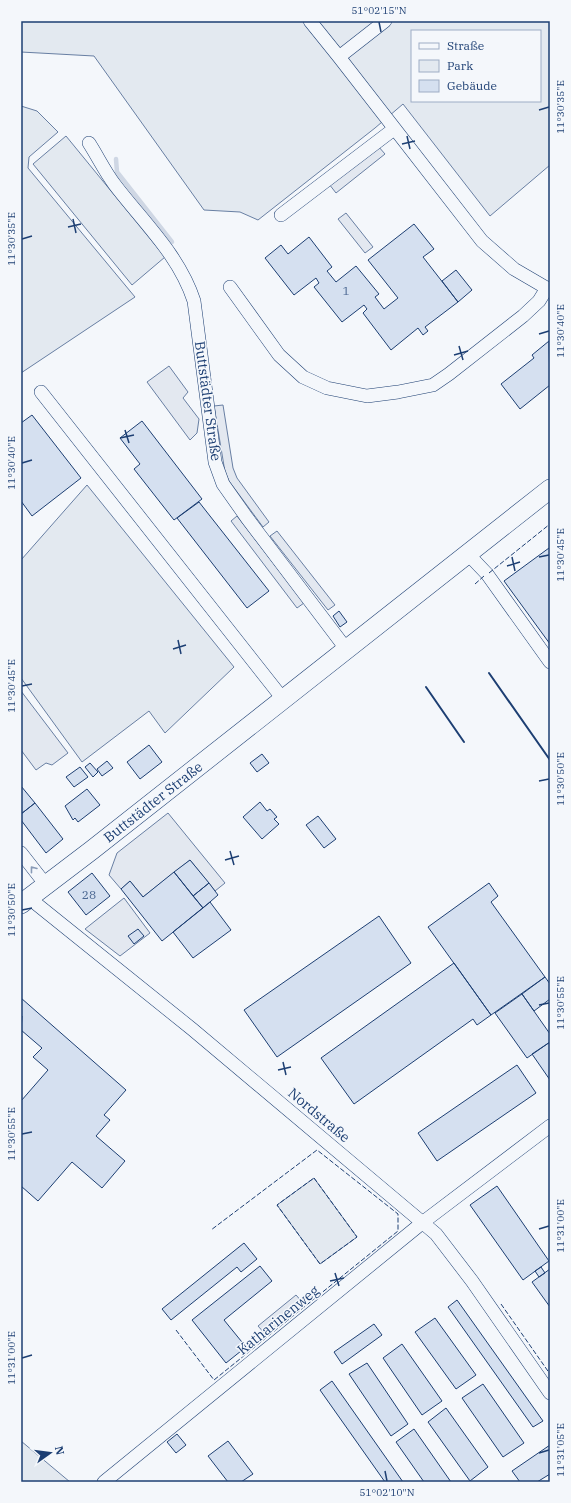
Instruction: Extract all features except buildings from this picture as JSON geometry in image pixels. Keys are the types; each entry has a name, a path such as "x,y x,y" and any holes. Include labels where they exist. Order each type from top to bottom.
{"street":[{"path":"230,287 279,355 303,377 327,388 367,396 398,392 433,384 449,374 523,316 539,301 548,289 514,269 482,241 394,129 340,57 310,21"},
{"path":"340,57 385,21"},
{"path":"281,215 394,129"},
{"name":"Buttstädter Straße","path":"89,143 114,183 169,252 190,287 194,301 215,462 223,484 347,650"},
{"path":"42,392 283,699"},
{"name":"Buttstädter Straße","path":"25,901 347,650 550,489"},
{"path":"468,554 487,574 550,662"},
{"path":"21,853 46,885"},
{"name":"Nordstraße","path":"25,901 192,1029 436,1234 472,1281 550,1393"},
{"name":"Katharinenweg","path":"104,1482 422,1223 550,1126"}],"green space":[{"path":"21,21 550,21 550,165 490,216 403,104 375,128 258,220 240,212 204,210 94,56 21,52"},
{"path":"21,106 37,111 58,132 29,157 28,168 135,297 21,373"},
{"path":"66,136 165,257 132,285 33,164"},
{"path":"87,485 234,667 165,733 149,711 82,762 21,678 21,560"},
{"path":"314,1178 357,1237 320,1264 277,1205"},
{"path":"21,1441 70,1482 21,1482"}],"shaded area":[{"path":"378,146 385,154 336,193 329,184"},
{"path":"346,213 373,247 365,253 338,219"},
{"path":"169,366 188,392 183,398 199,419 197,433 190,440 147,382"},
{"path":"223,405 233,468 237,478 269,522 263,527 229,481 225,472 214,406"},
{"path":"237,516 304,603 297,608 231,521"},
{"path":"277,531 335,605 328,610 270,536"},
{"path":"21,691 68,753 52,765 46,763 36,770 21,750"},
{"path":"168,813 225,883 215,891 190,860 143,897 130,881 121,889 109,875 117,853"},
{"path":"124,898 150,933 120,956 85,929"},
{"path":"296,1295 304,1304 266,1335 258,1326"}],"waterway":[{"path":"116,159 117,172 172,242"}],"fence":[{"path":"489,573 550,524"},
{"path":"475,584 484,576"},
{"path":"176,1330 214,1380 398,1231 398,1214 317,1150 211,1230"},
{"path":"314,1178 357,1237 320,1264 277,1205 314,1178"},
{"path":"501,1304 550,1374"}],"wall":[{"path":"489,673 550,760"},
{"path":"426,687 464,742"}]}
